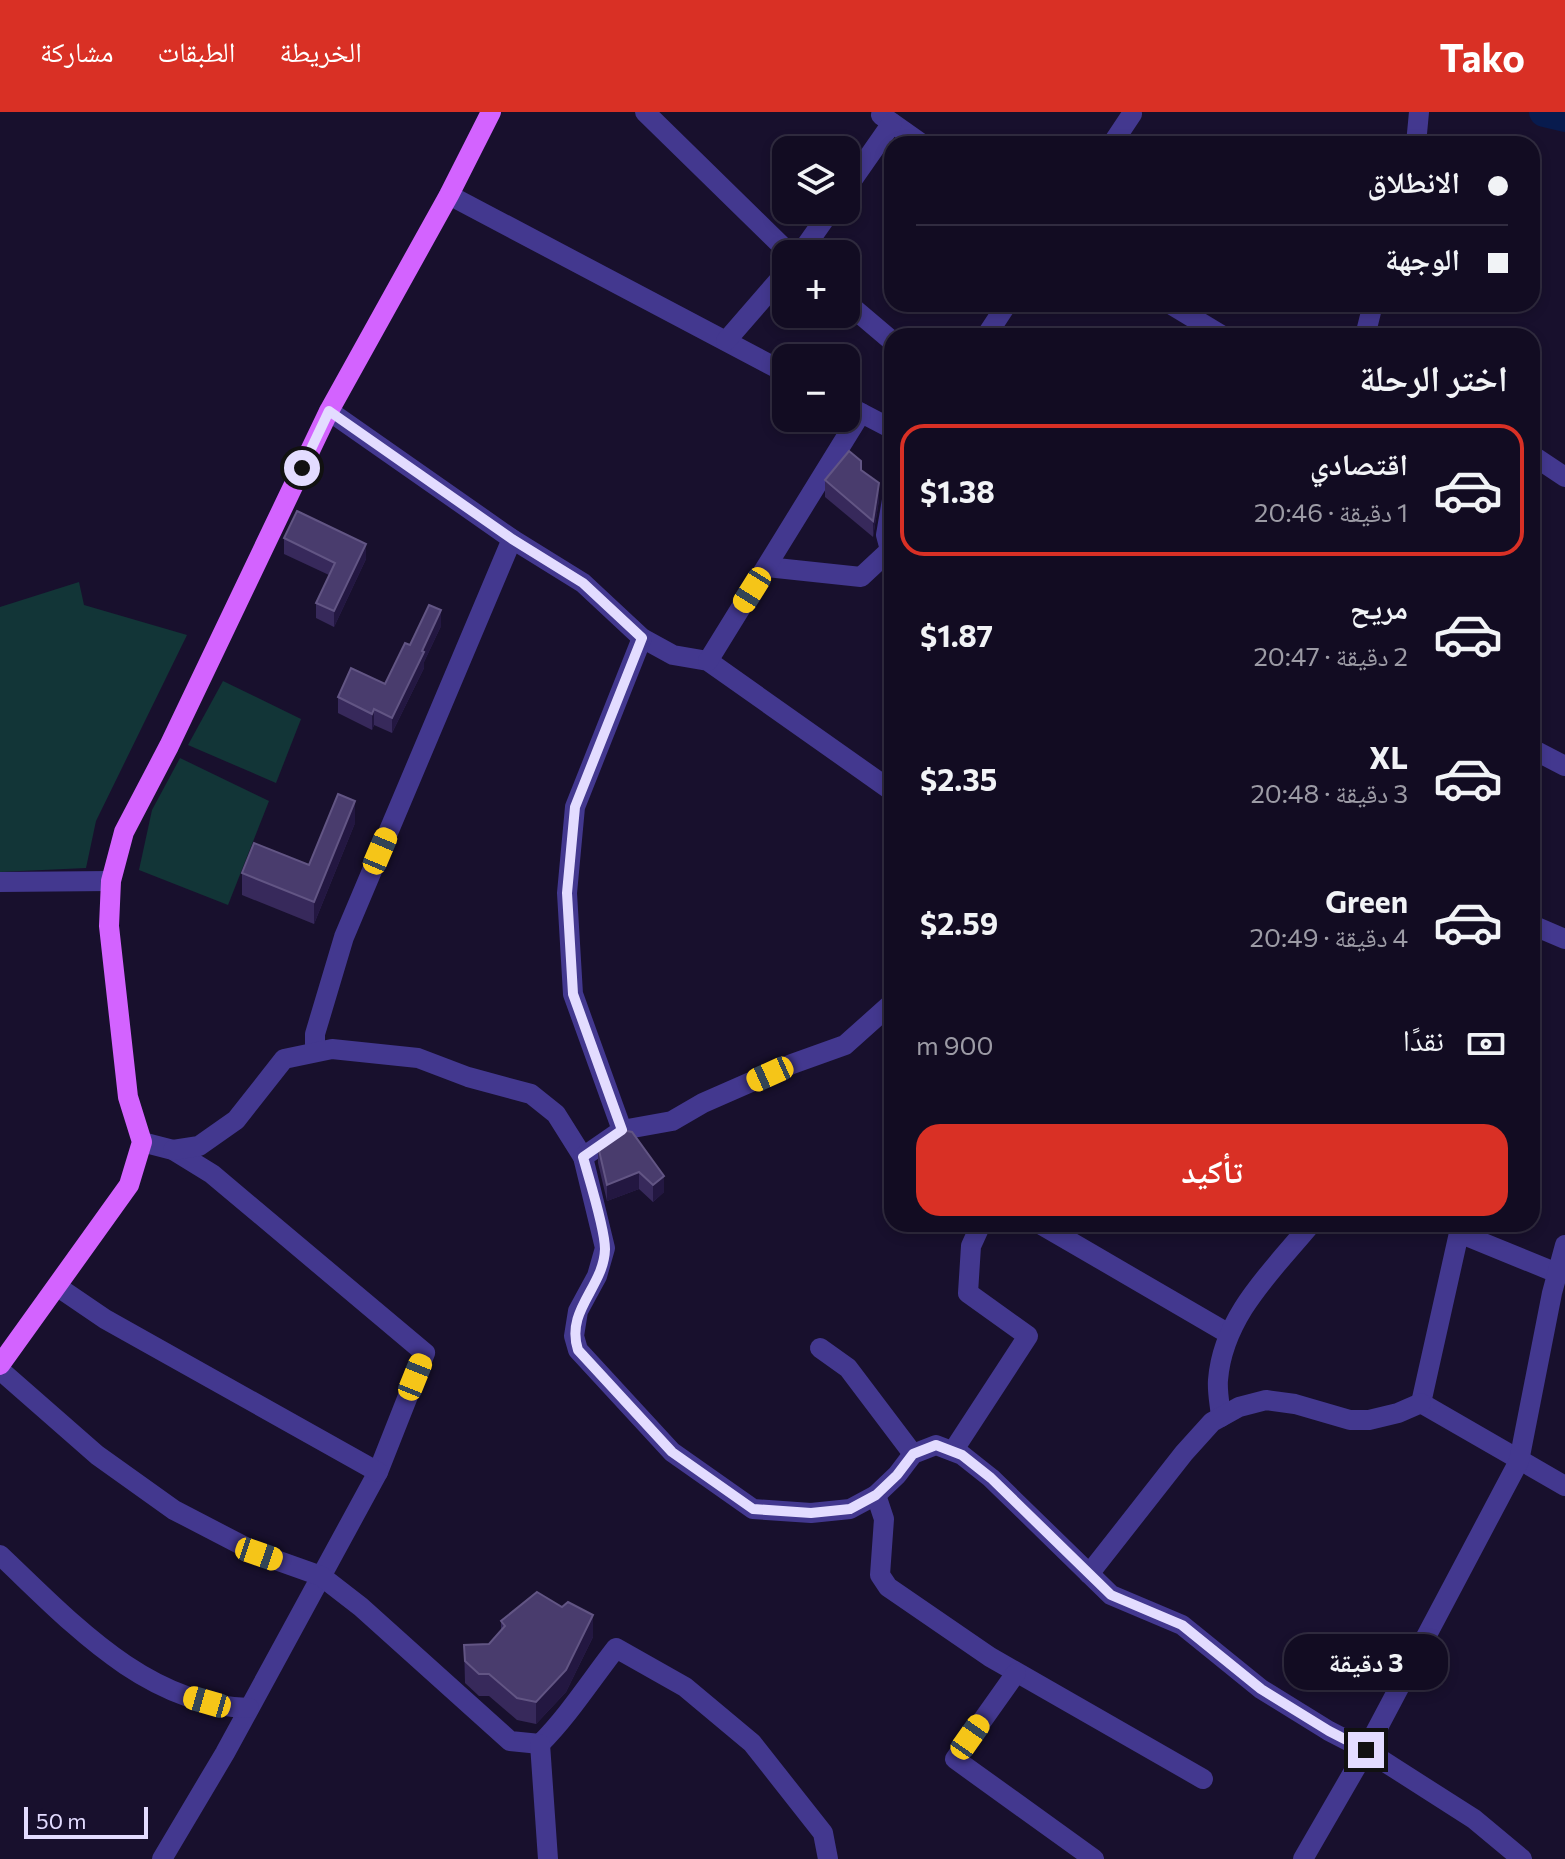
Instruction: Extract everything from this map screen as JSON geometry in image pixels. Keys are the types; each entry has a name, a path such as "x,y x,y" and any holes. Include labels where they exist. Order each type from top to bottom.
{"main road":[{"path":"0,1367 129,1185 142,1142 128,1097 109,926 111,881 124,832 169,746 329,411 449,195 491,112"}],"street":[{"path":"645,112 776,240"},
{"path":"1417,136 1419,112"},
{"path":"1117,136 1132,114"},
{"path":"860,165 887,119 911,136"},
{"path":"449,195 772,366"},
{"path":"726,341 772,288"},
{"path":"1183,312 1210,328"},
{"path":"860,314 884,334"},
{"path":"329,411 512,539 583,583 642,638 673,655 708,661 884,785"},
{"path":"860,412 884,425"},
{"path":"708,661 767,567 841,432"},
{"path":"1540,460 1565,477"},
{"path":"315,1052 315,1034 344,937 512,539"},
{"path":"767,567 861,577 884,557"},
{"path":"622,1130 573,994 567,893 575,807 642,638"},
{"path":"1540,752 1563,759"},
{"path":"0,882 111,881"},
{"path":"1540,928 1565,939"},
{"path":"583,1157 622,1130 672,1121 703,1103 792,1064 845,1045 884,1010"},
{"path":"173,1150 199,1146 236,1120 284,1059 332,1049 418,1058 468,1077 531,1094 556,1114 583,1157 605,1248 597,1276 578,1311 574,1336 578,1350 672,1452 753,1509 811,1513 850,1509 876,1495 913,1454 936,1445 962,1455 991,1478 1111,1595 1182,1625 1261,1689 1366,1750 1474,1819 1522,1859"},
{"path":"142,1142 173,1150 212,1174 425,1353 378,1472 162,1859"},
{"path":"953,1451 1028,1336 968,1293 971,1246 977,1232"},
{"path":"1054,1232 1229,1334"},
{"path":"1221,1417 1218,1381 1229,1334 1244,1305 1304,1232"},
{"path":"1421,1403 1455,1232"},
{"path":"1465,1232 1557,1273"},
{"path":"1303,1859 1366,1750 1519,1461 1565,1245"},
{"path":"58,1287 105,1319 378,1472"},
{"path":"820,1348 848,1368 913,1454"},
{"path":"0,1367 97,1455 174,1510 259,1554 321,1576 361,1607 510,1741 540,1744"},
{"path":"1089,1574 1184,1453 1212,1422 1239,1407 1266,1400 1295,1404 1350,1420 1369,1420 1421,1403"},
{"path":"1421,1403 1565,1486"},
{"path":"876,1495 884,1519 880,1575 888,1587 1016,1673 1203,1779"},
{"path":"0,1555 85,1636 164,1689 229,1708 249,1708"},
{"path":"548,1859 540,1744 563,1721 616,1648 685,1687 752,1743 823,1833 828,1859"},
{"path":"1016,1673 955,1759 1094,1859"}],"green space":[{"path":"79,582 84,605 187,635 96,821 86,868 0,872 0,607"},
{"path":"223,681 301,719 276,783 188,745"},
{"path":"180,758 269,801 228,905 139,870 152,810"}],"building":[{"path":"849,451 861,461 861,470 879,483 873,521 825,480"},
{"path":"297,511 366,544 334,611 316,603 335,563 284,538"},
{"path":"429,605 441,610 392,718 374,709 372,714 338,697 351,668 385,684 405,643 410,645"},
{"path":"338,794 355,801 314,902 242,873 254,843 309,865"},
{"path":"622,1130 632,1132 664,1176 653,1185 639,1172 607,1185 598,1146"},
{"path":"537,1592 562,1607 568,1602 593,1615 566,1670 536,1702 517,1698 489,1674 479,1674 465,1661 464,1645 489,1644 505,1626 501,1621"}],"waterway":[{"path":"1544,112 1565,117"}],"route":[{"path":"302,468 329,411 512,539 583,583 642,638 575,807 567,893 573,994 622,1130 583,1157 605,1248 597,1276 578,1311 574,1336 578,1350 672,1452 753,1509 811,1513 850,1509 876,1495 913,1454 936,1445 962,1455 991,1478 1111,1595 1182,1625 1261,1689 1366,1750"}]}
